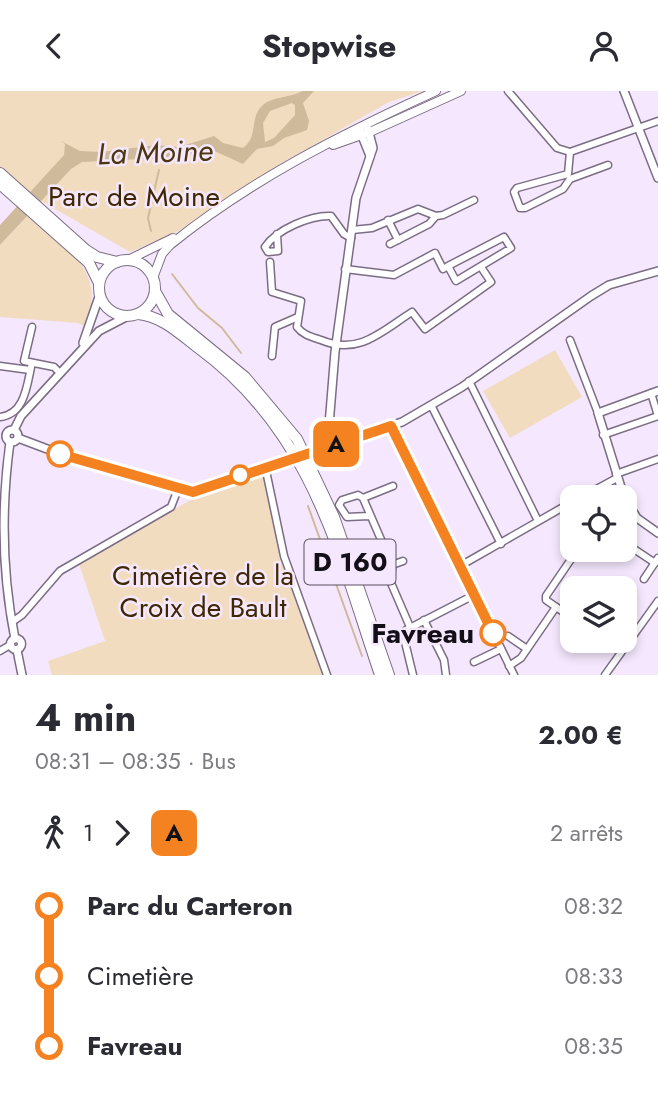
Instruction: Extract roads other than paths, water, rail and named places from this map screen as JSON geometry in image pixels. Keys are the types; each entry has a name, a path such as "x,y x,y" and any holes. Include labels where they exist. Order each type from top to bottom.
{"main road":[{"path":"363,133 436,91"},
{"path":"153,278 162,254 188,230 265,177 317,150 460,91"},
{"path":"0,173 14,191 86,250 97,257 143,265 153,278 155,291 149,305 133,315 111,311 89,263 41,214"},
{"path":"0,184 14,191"},
{"path":"100,289 106,270 188,230"},
{"name":"D 160","path":"155,291 168,314 219,353 267,399 301,454 334,517 389,675"},
{"name":"D 160","path":"133,315 162,321 241,383 301,454 326,514 380,675"}],"street":[{"path":"508,91 556,148 570,152 658,121"},
{"path":"624,91 658,176"},
{"path":"332,445 329,425 345,269 356,198 373,148 363,133"},
{"path":"570,152 569,177 563,189 520,208 515,198 517,188 569,177 608,165"},
{"path":"390,244 429,224 436,216 474,199"},
{"path":"277,233 315,216 331,216 344,234 372,227 418,209 436,216"},
{"path":"388,220 398,240"},
{"path":"345,269 394,275 435,253 443,269 448,266 504,237 511,248 456,281 448,266"},
{"path":"270,262 272,292 302,301 297,327 301,332 336,344 364,344 412,312 425,329 491,282 481,267"},
{"path":"3,432 14,440 79,461 177,489 197,491 265,466 391,426 469,381 600,291 658,271"},
{"path":"80,350 100,289"},
{"path":"22,675 14,644 3,552 14,430 21,417 99,331 133,315"},
{"path":"272,356 275,327 298,317"},
{"path":"31,366 24,361 32,327"},
{"path":"570,340 598,413 620,485"},
{"path":"0,366 54,367 60,373"},
{"path":"0,417 8,415 21,403 31,366"},
{"path":"469,381 538,521"},
{"path":"598,413 655,392 658,416 603,435"},
{"path":"431,405 500,544"},
{"path":"329,425 338,435 357,437"},
{"path":"391,426 514,675"},
{"path":"3,432 14,430"},
{"path":"601,485 616,476 658,460"},
{"path":"265,466 284,556 327,675"},
{"path":"363,498 393,486"},
{"path":"12,622 22,615 50,580 72,563 172,507 177,489"},
{"path":"369,516 346,517 339,505 342,500 358,495 363,498 392,565 391,583 410,627"},
{"path":"460,566 560,509"},
{"path":"637,517 658,533"},
{"path":"637,550 656,560 644,579"},
{"path":"392,565 403,561"},
{"path":"560,610 545,596 569,562"},
{"path":"413,675 404,636 410,627 474,595"},
{"path":"637,630 658,601"},
{"path":"509,666 522,658 556,607"},
{"path":"424,620 444,660 446,675"},
{"path":"508,635 527,649"},
{"path":"0,651 14,644"},
{"path":"474,662 501,649"},
{"path":"605,675 620,653"}],"water":[{"name":"La Moine","path":"314,91 303,103 309,121 307,130 284,138 273,146 257,149 243,164 210,149 181,157 82,162 71,169 0,245 0,225 64,155 65,144 61,141 80,151 102,152 156,145 179,147 214,136 223,143 243,148 251,139 260,108 269,101","holes":["292,103 295,105 295,115 274,138 265,142 263,123 270,111"]}],"waterway":[{"path":"151,231 148,218 159,170"},
{"path":"172,274 198,308 222,328 241,353"},
{"path":"308,506 362,656"}],"place":[{"name":"Favreau","path":"493,633"}],"park label":[{"name":"Parc de Moine","path":"134,196"},
{"name":"Cimetière de la Croix de Bault","path":"203,591"}]}
